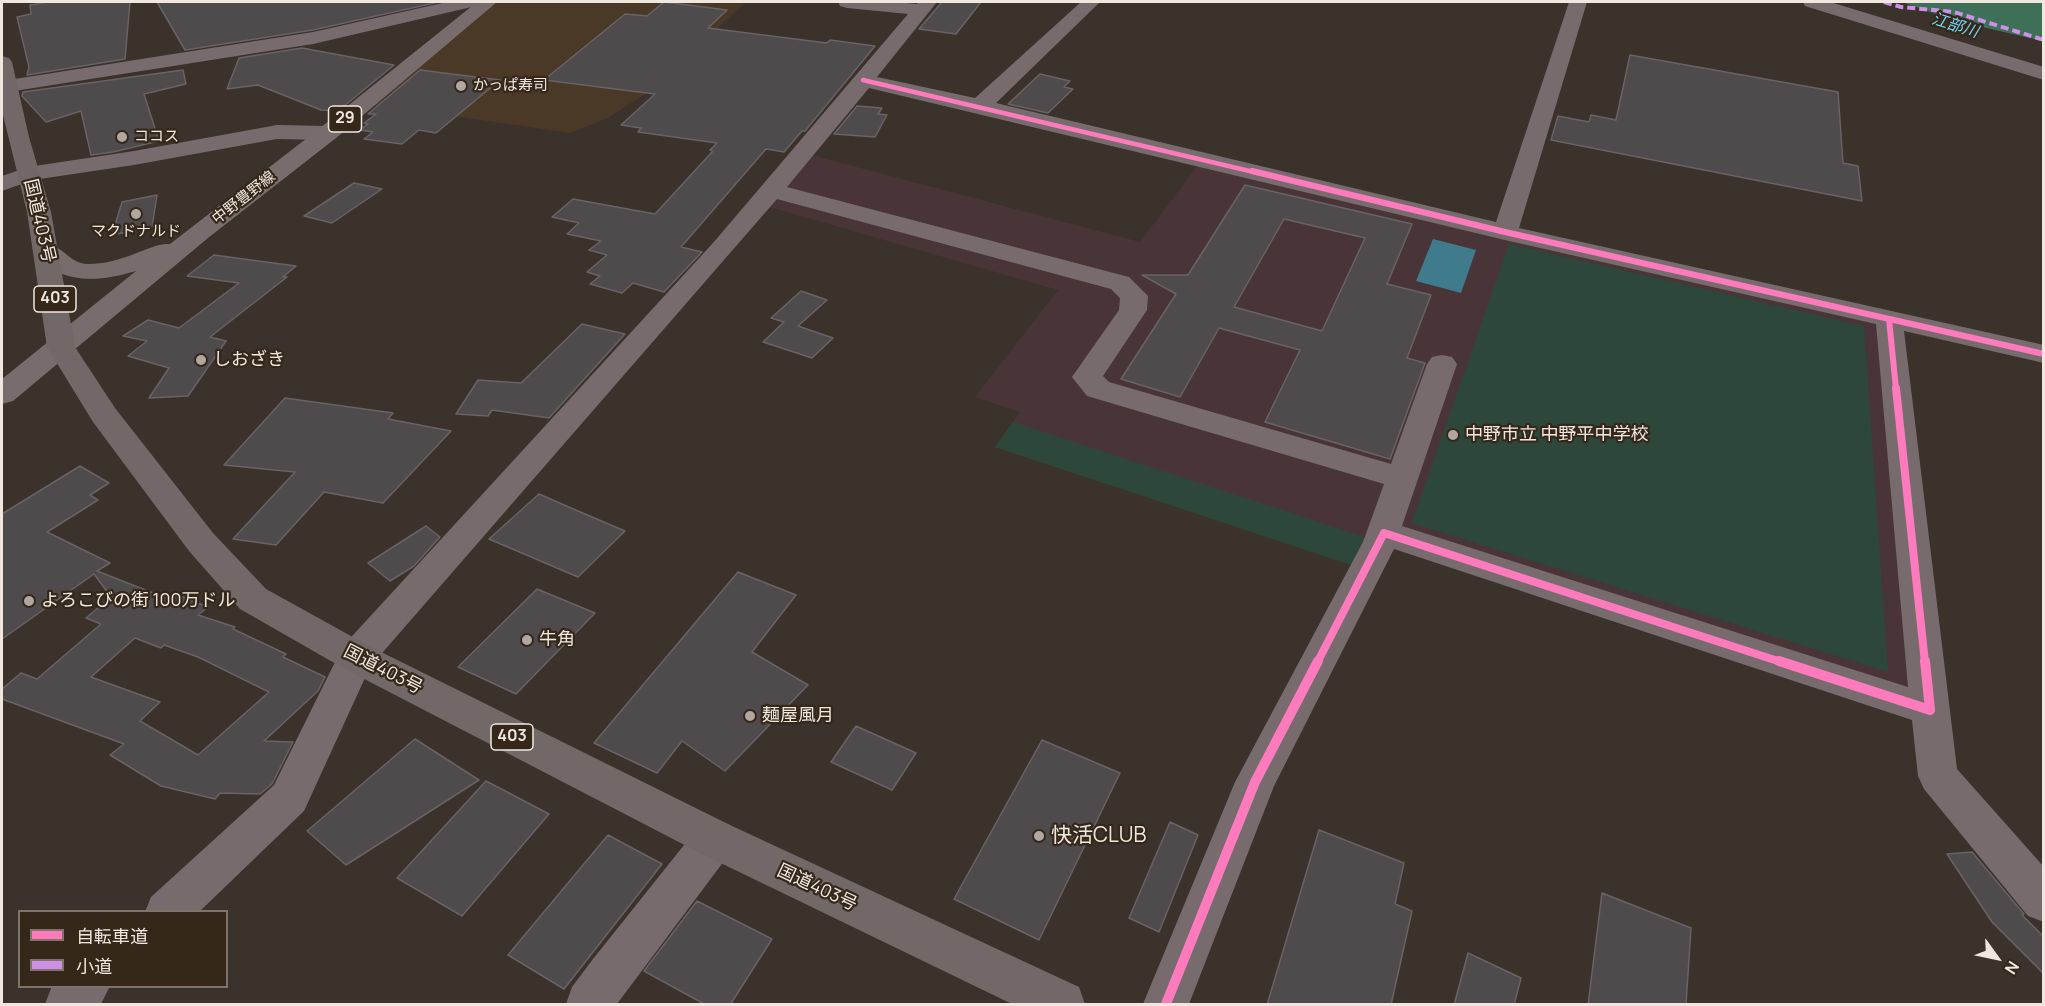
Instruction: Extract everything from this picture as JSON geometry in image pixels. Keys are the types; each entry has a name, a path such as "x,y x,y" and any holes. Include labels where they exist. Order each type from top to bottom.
{"highway":[{"name":"国道403号","path":"2,62 47,251 61,347 104,415 187,524 253,599 356,657 715,839 1062,1005"}],"main road":[{"name":"中野豊野線","path":"2,394 488,2"},
{"path":"47,251 57,261 75,270 102,270 142,260 180,245 200,233"}],"street":[{"path":"8,86 313,38 468,2"},
{"path":"847,2 925,6"},
{"path":"980,106 1091,2"},
{"path":"1505,232 1578,2"},
{"path":"1812,2 2043,74"},
{"path":"169,910 289,798 356,657 771,190 925,6"},
{"path":"863,80 1505,232 2043,354"},
{"path":"2,184 28,174 135,158 277,132 328,133"},
{"path":"771,190 1120,284 1134,297 1133,310 1088,377 1098,389 1402,478"},
{"path":"1889,319 1938,776 2043,901"},
{"path":"1166,1005 1255,782 1384,533 1442,364"},
{"path":"1384,533 1930,710"},
{"path":"590,1005 609,975 715,839"},
{"path":"68,1005 86,988"}],"shaded area":[{"path":"488,2 746,2 647,93 608,118 570,133 365,103"},
{"name":"中野市立 中野平中学校","path":"804,153 1140,242 1201,161 1889,319 1930,710 1380,542 995,447 1020,412 975,397 1058,290 759,204"}],"green space":[{"path":"1902,2 2043,2 2043,41 1956,21"},
{"path":"1509,244 1864,326 1888,672 1412,523"},
{"path":"1013,422 1380,542 1366,570 995,447"}],"water":[{"path":"1433,239 1476,250 1461,293 1416,281"}],"building":[{"path":"48,2 130,2 125,59 27,75 29,67 17,17 31,14 30,5"},
{"path":"157,2 439,2 313,30 185,50"},
{"path":"664,2 727,10 708,28 827,43 830,40 875,46 805,131 802,131 784,152 766,149 681,247 702,252 664,292 633,283 622,293 590,284 600,276 587,272 607,255 589,250 601,241 567,234 579,223 552,217 573,199 655,214 713,151 710,150 717,143 638,132 641,128 621,125 655,94 544,80 625,14 647,16"},
{"path":"942,2 981,2 956,34 919,29"},
{"path":"302,48 394,65 338,111 321,110 258,85 227,89 239,58"},
{"path":"1630,55 1838,92 1843,163 1858,166 1862,201 1551,140 1558,116 1589,122 1591,115 1616,120"},
{"path":"183,70 186,84 144,94 159,141 113,152 91,155 81,111 46,122 22,96 23,92"},
{"path":"420,70 500,80 436,133 419,130 402,144 364,139 373,132 360,130 368,124 364,123 376,114 368,114"},
{"path":"1040,74 1070,81 1064,87 1073,89 1048,113 1008,104"},
{"path":"857,106 882,108 878,114 887,115 875,137 834,134"},
{"path":"354,183 382,189 332,223 304,216"},
{"path":"1245,185 1412,224 1387,284 1431,295 1407,358 1425,363 1390,459 1265,422 1300,350 1219,328 1180,397 1121,379 1176,294 1142,275 1188,275","holes":["1284,219 1365,238 1322,331 1234,307"]},
{"name":"マクドナルド","path":"157,195 152,227 112,235 122,202"},
{"path":"214,255 296,266 283,277 287,277 210,337 226,341 188,396 149,398 169,368 128,356 147,341 123,336 148,320 179,328 239,283 187,276"},
{"path":"801,291 827,300 798,326 833,338 812,358 763,342 784,322 771,318"},
{"path":"582,324 625,334 549,418 492,410 488,416 456,414 478,380 521,383"},
{"path":"285,398 393,413 388,419 451,431 383,503 324,492 276,545 233,539 295,472 224,465"},
{"path":"80,466 109,483 90,495 98,500 47,532 110,563 97,571 171,600 178,595 208,607 198,615 235,627 233,629 286,654 283,657 325,677 318,691 264,741 293,742 272,784 260,794 220,793 215,799 161,786 110,755 124,744 2,699 2,689 21,673 37,679 101,624 86,618 111,597 94,574 2,639 2,514","holes":["135,638 161,648 164,645 198,657 269,692 198,755 140,721 160,702 91,677"]},
{"path":"539,494 625,531 578,577 489,539"},
{"path":"426,526 440,537 414,566 390,581 368,563"},
{"path":"738,572 796,595 752,652 808,685 725,771 682,741 657,773 594,743"},
{"name":"牛角","path":"537,589 595,613 516,694 458,667"},
{"path":"856,726 916,753 892,790 831,762"},
{"path":"415,739 479,780 346,865 307,831"},
{"name":"快活CLUB","path":"1042,740 1120,773 1039,940 954,899"},
{"path":"486,781 549,814 462,916 397,878"},
{"path":"1170,822 1198,835 1159,932 1129,918"},
{"path":"1319,830 1404,863 1395,904 1412,911 1391,1005 1267,1005"},
{"path":"608,835 662,864 564,989 508,955"},
{"path":"1972,852 2024,914 2022,915 2043,936 2043,973 1992,922 1947,854"},
{"path":"1602,893 1691,928 1686,1005 1588,1005"},
{"path":"697,901 772,939 730,1005 706,1005 644,971"},
{"path":"1468,953 1521,978 1514,1005 1454,1005"}],"marked path":[{"path":"1884,2 1901,7 1954,12 2044,40"}],"cycle path":[{"path":"863,80 1505,232 2044,354"},
{"path":"1166,1004 1255,782 1384,533 1930,710 1889,319"}],"place":[{"name":"かっぱ寿司","path":"461,86"},
{"name":"ココス","path":"122,137"},
{"name":"マクドナルド","path":"136,214"},
{"name":"しおざき","path":"201,360"},
{"name":"中野市立 中野平中学校","path":"1453,435"},
{"name":"よろこびの街 100万ドル","path":"29,601"},
{"name":"牛角","path":"527,640"},
{"name":"麺屋風月","path":"750,716"},
{"name":"快活CLUB","path":"1039,836"}],"water label":[{"name":"江部川","path":"1955,26"}]}
